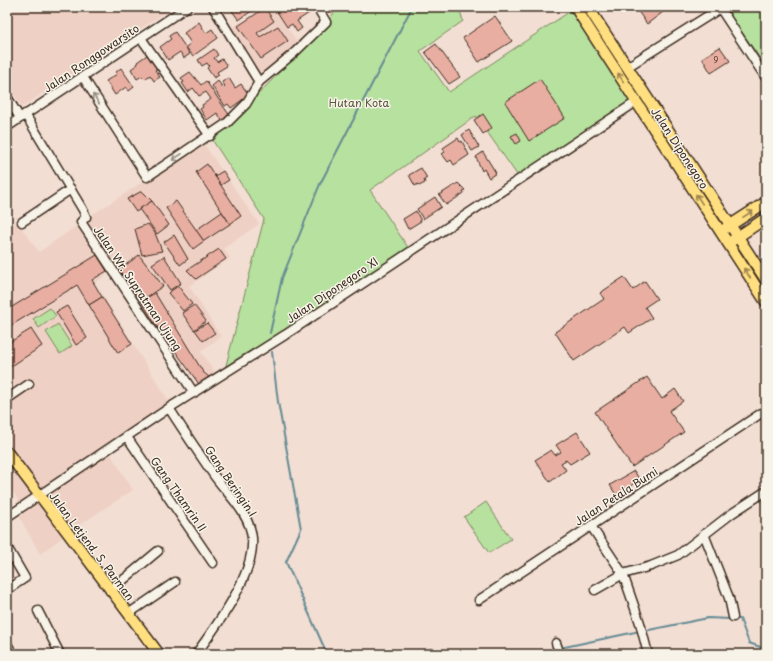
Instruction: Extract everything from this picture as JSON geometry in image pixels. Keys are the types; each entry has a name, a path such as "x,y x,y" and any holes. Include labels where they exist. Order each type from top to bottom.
{"main road":[{"name":"Jalan Diponegoro","path":"575,7 766,302"},
{"name":"Jalan Diponegoro","path":"588,7 766,280"},
{"path":"589,29 598,23"},
{"path":"720,232 766,202"},
{"path":"728,244 766,218"},
{"name":"Jalan Letjend. S. Parman","path":"8,456 40,495 158,654"}],"street":[{"name":"Jalan Ronggowarsito","path":"10,125 187,7"},
{"path":"213,7 259,82"},
{"path":"83,77 147,177 228,124 246,104 259,82 294,53 326,22 317,7"},
{"path":"627,67 721,7 766,78"},
{"path":"141,38 210,136"},
{"name":"Jalan Wr. Supratman Ujung","path":"7,97 22,116 71,189 86,216 81,222 194,392"},
{"name":"Jalan Diponegoro XI","path":"7,517 169,408 285,335 636,102"},
{"path":"7,116 10,125"},
{"path":"22,222 71,189"},
{"path":"7,399 29,384"},
{"name":"Gang Beringin I","path":"169,408 214,475 236,503 248,524 252,537 250,560 246,573 230,603 196,654"},
{"name":"Jalan Petala Bumi","path":"479,600 766,410"},
{"name":"Gang Thamrin II","path":"127,437 213,563"},
{"path":"595,590 623,574 651,566 678,555 704,534 766,491"},
{"path":"591,526 623,574 640,623 648,654"},
{"path":"704,534 729,598 733,617"},
{"path":"7,547 25,578 7,590"},
{"path":"110,591 158,551"},
{"path":"128,614 175,582"},
{"path":"38,611 60,654"},
{"path":"556,643 560,654"},
{"path":"7,644 13,654"}],"shaded area":[{"path":"7,7 173,7 22,107 7,84"},
{"path":"265,7 273,7 299,45 260,78 229,30"},
{"path":"203,143 259,224 224,248 230,258 189,286 221,337 200,351 215,373 199,384 81,222"},
{"path":"17,222 39,252 81,223 111,271 95,283 170,403 106,447 133,490 76,527 40,554 19,516 25,512 7,481 7,229"},
{"path":"766,231 766,261 761,252 761,247"}],"green space":[{"name":"Hutan Kota","path":"338,7 459,7 463,21 420,51 449,92 575,8 636,102 520,179 476,116 370,190 411,252 224,373 264,219 213,141 326,24"},
{"path":"737,7 766,7 766,67 729,13"},
{"path":"50,308 56,316 39,328 33,319"},
{"path":"58,324 72,346 60,354 46,332"},
{"path":"486,502 511,539 489,553 464,517"}],"building":[{"path":"232,7 257,7 239,20 232,11"},
{"path":"274,7 310,7 312,11 297,21 302,28 297,32 292,24 287,27"},
{"path":"635,7 659,7 663,12 647,24"},
{"path":"265,8 274,21 257,33 260,37 278,26 288,41 261,59 238,26"},
{"path":"495,16 512,41 479,62 463,38"},
{"path":"199,22 206,33 212,29 218,38 193,56 186,47 191,43 184,33"},
{"path":"175,32 190,54 184,58 180,52 168,60 160,47 171,39 169,36"},
{"path":"436,44 460,77 449,84 425,52"},
{"path":"720,47 730,61 711,73 702,58"},
{"path":"214,49 218,55 214,58 217,62 222,59 227,66 217,72 219,75 214,78 207,68 209,66 207,63 202,66 198,60"},
{"path":"150,53 160,66 155,70 160,77 154,81 150,75 145,79 142,76 137,79 131,69 138,64 137,62"},
{"path":"121,68 134,87 129,91 126,87 115,95 106,81 117,74 116,72"},
{"path":"190,72 201,85 206,81 230,116 223,122 217,113 207,120 200,109 203,107 202,105 211,99 206,92 199,96 193,88 188,92 182,83 184,82 181,78"},
{"path":"229,78 235,88 241,84 249,95 231,108 228,104 225,106 212,86 218,81 223,88 225,86 222,82"},
{"path":"540,79 565,118 529,141 505,102"},
{"path":"483,114 492,128 483,134 474,120"},
{"path":"469,130 479,147 472,151 462,135"},
{"path":"517,133 521,141 516,144 511,136"},
{"path":"458,138 460,142 462,141 469,155 454,165 451,160 448,162 442,154 445,152 443,148"},
{"path":"483,152 496,173 489,178 484,169 482,171 476,157"},
{"path":"207,164 241,216 230,224 196,172"},
{"path":"421,168 427,178 424,180 425,183 415,186 409,175"},
{"path":"223,171 229,180 221,185 215,176"},
{"path":"458,183 465,190 463,191 464,193 446,205 439,195"},
{"path":"142,191 152,201 136,212 127,199"},
{"path":"435,197 441,207 423,219 417,209"},
{"path":"152,201 169,225 157,234 139,209"},
{"path":"176,201 204,241 193,249 166,208"},
{"path":"416,211 421,221 408,229 403,219"},
{"path":"222,212 230,224 204,241 196,230"},
{"path":"148,224 155,233 162,251 142,255 135,229"},
{"path":"174,235 188,259 180,265 164,242"},
{"path":"219,249 226,259 196,279 187,270"},
{"path":"97,255 107,271 92,280 102,297 89,305 77,285 7,328 7,310"},
{"path":"139,255 163,286 141,301 119,270"},
{"path":"164,256 181,283 170,290 152,264"},
{"path":"624,277 633,290 645,281 657,299 645,307 652,318 629,333 625,327 574,361 555,332 604,299 600,293"},
{"path":"178,286 192,304 183,311 168,293"},
{"path":"155,293 203,372 209,377 199,384 154,322 141,301"},
{"path":"102,297 132,344 118,353 89,305"},
{"path":"194,305 206,321 194,330 182,313"},
{"path":"67,306 87,338 76,345 56,312"},
{"path":"207,323 215,333 203,341 195,330"},
{"path":"31,329 42,346 7,369 7,344"},
{"path":"647,377 662,399 675,389 683,401 669,411 684,432 632,467 595,412"},
{"path":"577,432 590,452 570,464 566,460 561,463 566,470 550,482 535,460 551,450 555,455 561,452 556,445"},
{"path":"634,471 640,480 616,495 610,485"}],"waterway":[{"path":"270,333 282,278 320,184 412,7"},
{"path":"272,352 278,402 301,529 286,562 327,654"},
{"path":"644,631 708,618 730,619"},
{"path":"735,619 740,619 749,643 766,649"},
{"path":"560,648 640,631"},
{"path":"413,654 431,649 434,654"},
{"path":"544,654 556,650"}]}
